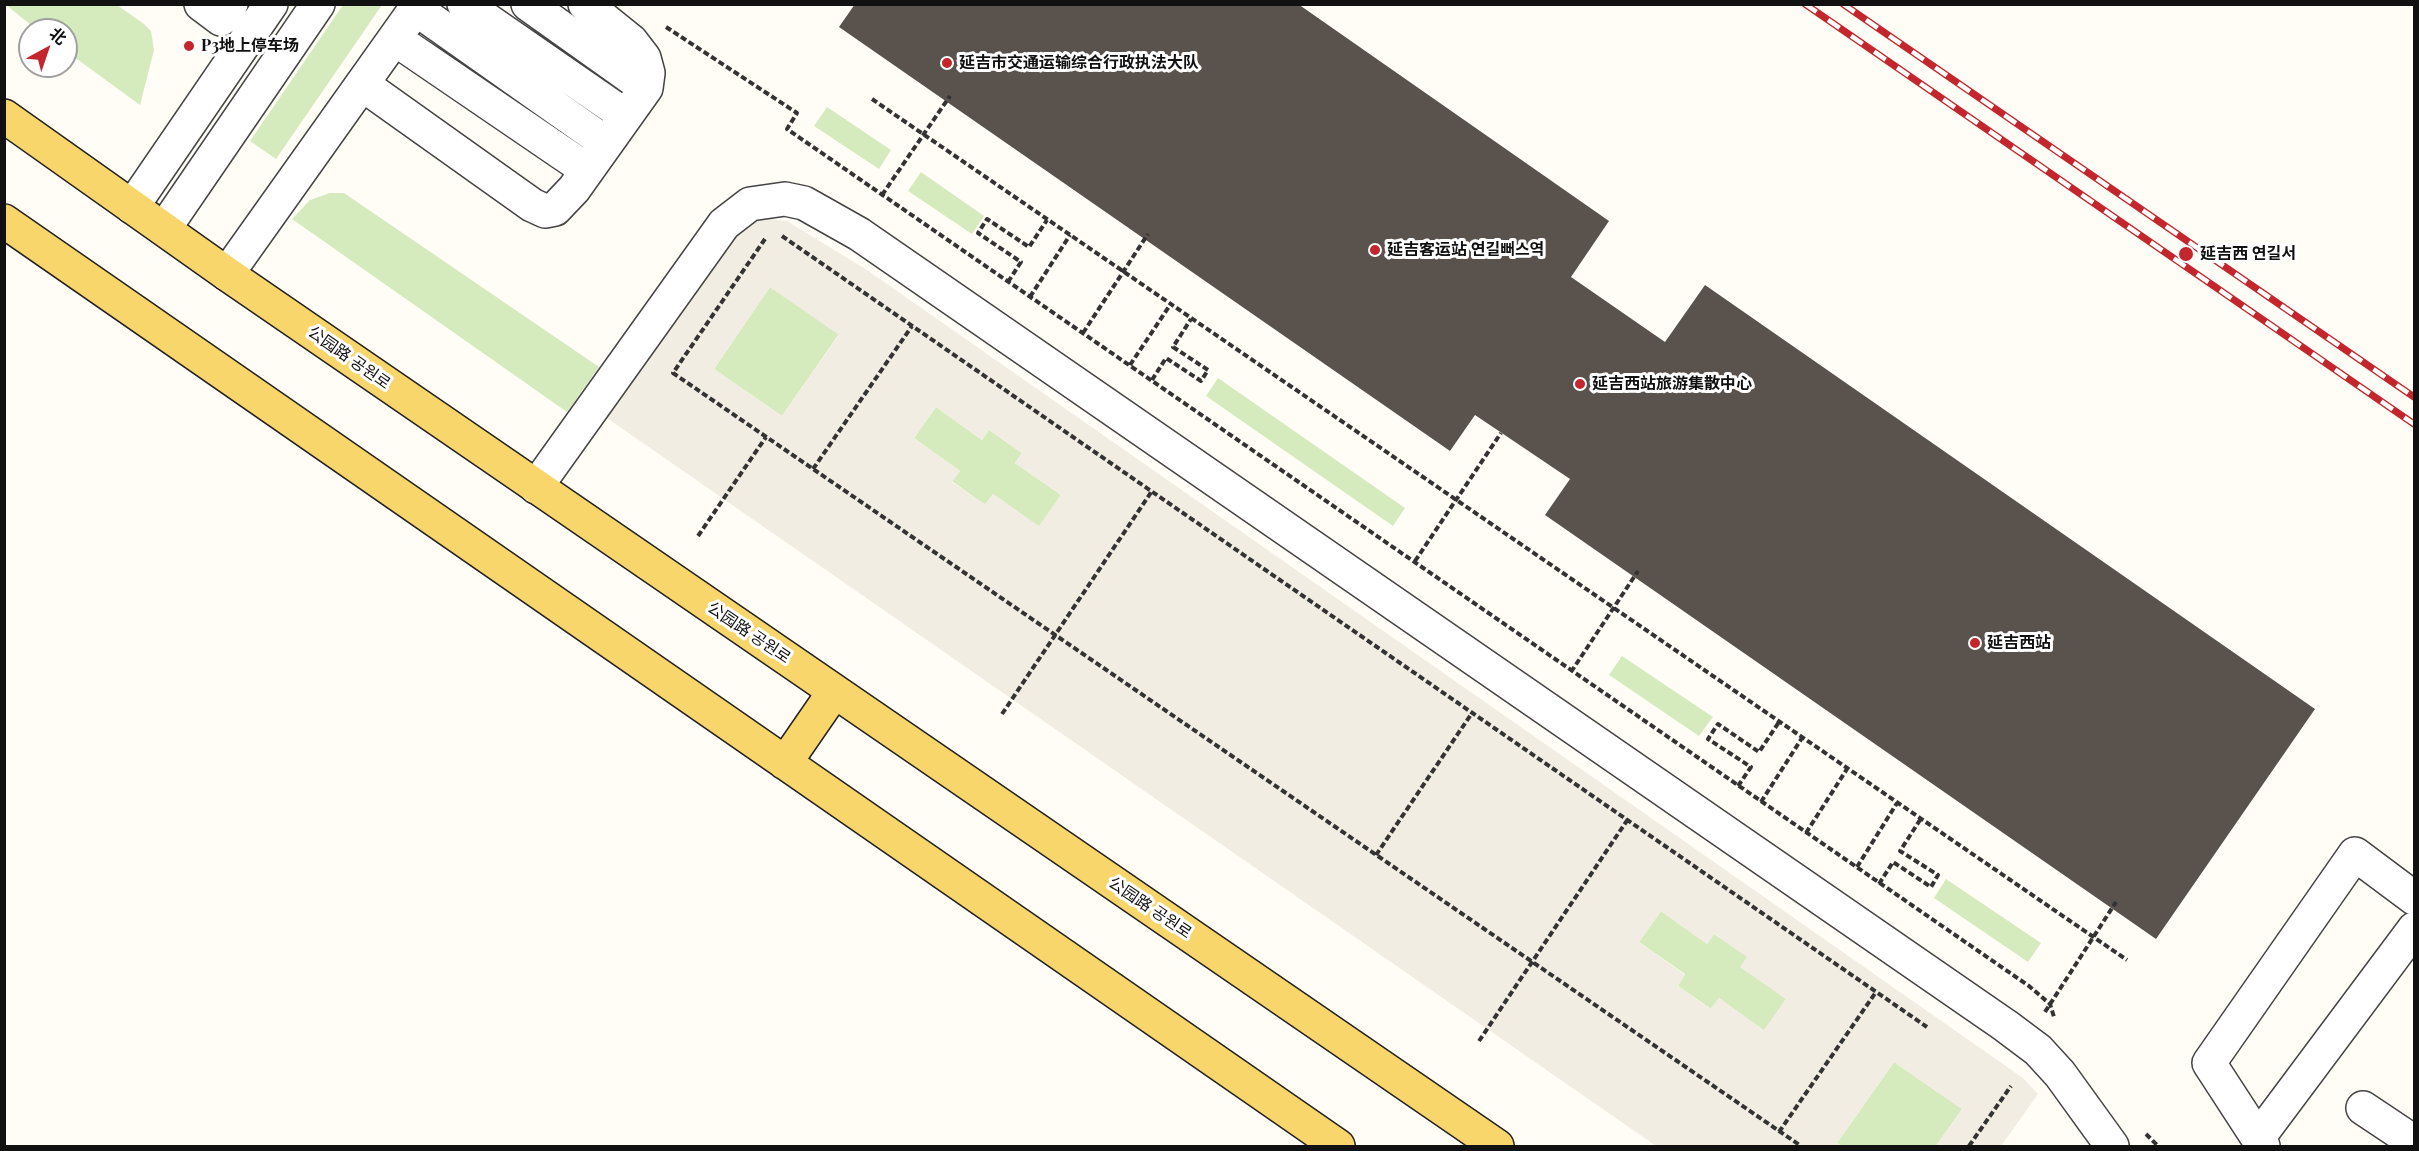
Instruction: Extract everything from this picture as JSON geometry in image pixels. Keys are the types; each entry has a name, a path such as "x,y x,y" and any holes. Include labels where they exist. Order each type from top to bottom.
{"main road":[{"name":"公园路 공원로","path":"4,116 226,274 1497,1146"},
{"path":"4,221 1338,1146"},
{"path":"785,763 834,692"}],"lane":[{"path":"201,4 221,19 231,4"},
{"path":"132,207 272,4"},
{"path":"164,229 318,4"},
{"path":"465,4 626,116"},
{"path":"528,4 645,88"},
{"path":"362,84 532,205 545,210 555,209 565,200 626,116 645,88 648,73 644,57 631,41 585,4"},
{"path":"226,274 418,7 606,144"},
{"path":"395,39 587,170"},
{"path":"536,487 724,224 750,204 785,199 804,203 859,234 2006,1026 2038,1050 2060,1074 2112,1146"},
{"path":"2415,898 2355,854 2209,1063 2261,1142 2415,928"},
{"path":"2363,1108 2415,1142"}],"path":[{"path":"662,24 797,113 787,129 2029,986 2050,1004 2055,1018"},
{"path":"882,195 950,96"},
{"path":"872,99 2127,960"},
{"path":"1008,282 1021,262 978,233 987,219 1029,247 1047,220"},
{"path":"1800,1146 673,373 772,229 1927,1026"},
{"path":"1083,333 1148,234"},
{"path":"1030,297 1070,235"},
{"path":"1130,365 1170,305"},
{"path":"1152,381 1166,358 1201,381 1208,370 1173,347 1191,319"},
{"path":"813,469 912,326"},
{"path":"1415,561 1502,433"},
{"path":"698,536 766,437"},
{"path":"1002,714 1152,491"},
{"path":"1571,672 1638,571"},
{"path":"1376,855 1472,713"},
{"path":"1738,786 1751,767 1708,739 1718,724 1759,752 1779,722"},
{"path":"1761,802 1802,738"},
{"path":"1806,833 1847,769"},
{"path":"1857,867 1897,803"},
{"path":"1479,1041 1628,819"},
{"path":"1879,884 1893,862 1931,887 1935,881 1938,875 1900,851 1920,820"},
{"path":"2042,1018 2116,902"},
{"path":"1779,1132 1876,992"},
{"path":"1969,1146 2011,1086"},
{"path":"2144,1131 2158,1146"}],"green space":[{"path":"5,4 117,5 144,24 151,31 154,50 140,105 78,60 78,18 22,18"},
{"path":"343,5 382,5 276,159 250,141"},
{"path":"827,107 891,150 879,169 814,126"},
{"path":"921,172 984,216 972,234 908,191"},
{"path":"330,193 344,193 599,367 567,412 292,219 310,200"},
{"path":"770,287 839,334 782,416 714,369"},
{"path":"1218,378 1405,508 1393,526 1206,396"},
{"path":"936,407 982,440 989,430 1022,453 1015,463 1061,495 1039,527 993,494 985,505 952,481 960,471 914,438"},
{"path":"1622,656 1713,717 1699,736 1609,675"},
{"path":"1946,879 2041,943 2028,962 1934,898"},
{"path":"1661,911 1707,944 1714,934 1748,957 1741,967 1786,999 1764,1031 1719,998 1711,1009 1678,986 1685,974 1639,942"},
{"path":"1894,1062 1962,1109 1936,1146 1842,1146 1837,1143"}],"shaded area":[{"path":"755,217 787,221 867,270 2023,1078 2038,1094 2001,1146 1936,1146 1962,1109 1894,1062 1837,1143 1842,1146 1656,1146 604,416 716,247","holes":["770,287 839,335 782,416 714,369","936,407 982,440 989,430 1022,453 1015,463 1061,495 1039,526 993,494 985,504 952,482 960,471 914,438","1661,911 1707,944 1715,934 1747,957 1740,967 1786,999 1764,1030 1719,998 1710,1009 1678,986 1685,975 1639,942"]}],"building":[{"path":"855,4 1298,4 1609,221 1571,277 1665,342 1705,285 2315,709 2156,939 1545,515 1570,479 1475,415 1450,451 839,27"}],"railway":[{"path":"1805,4 2414,424"},
{"path":"1843,4 2414,397"}],"place":[{"name":"P3地上停车场","path":"189,46"},
{"name":"延吉市交通运输综合行政执法大队","path":"947,63"},
{"name":"延吉客运站 연길뻐스역","path":"1375,250"},
{"name":"延吉西 연길서","path":"2186,254"},
{"name":"延吉西站旅游集散中心","path":"1580,384"},
{"name":"延吉西站","path":"1975,643"}]}
